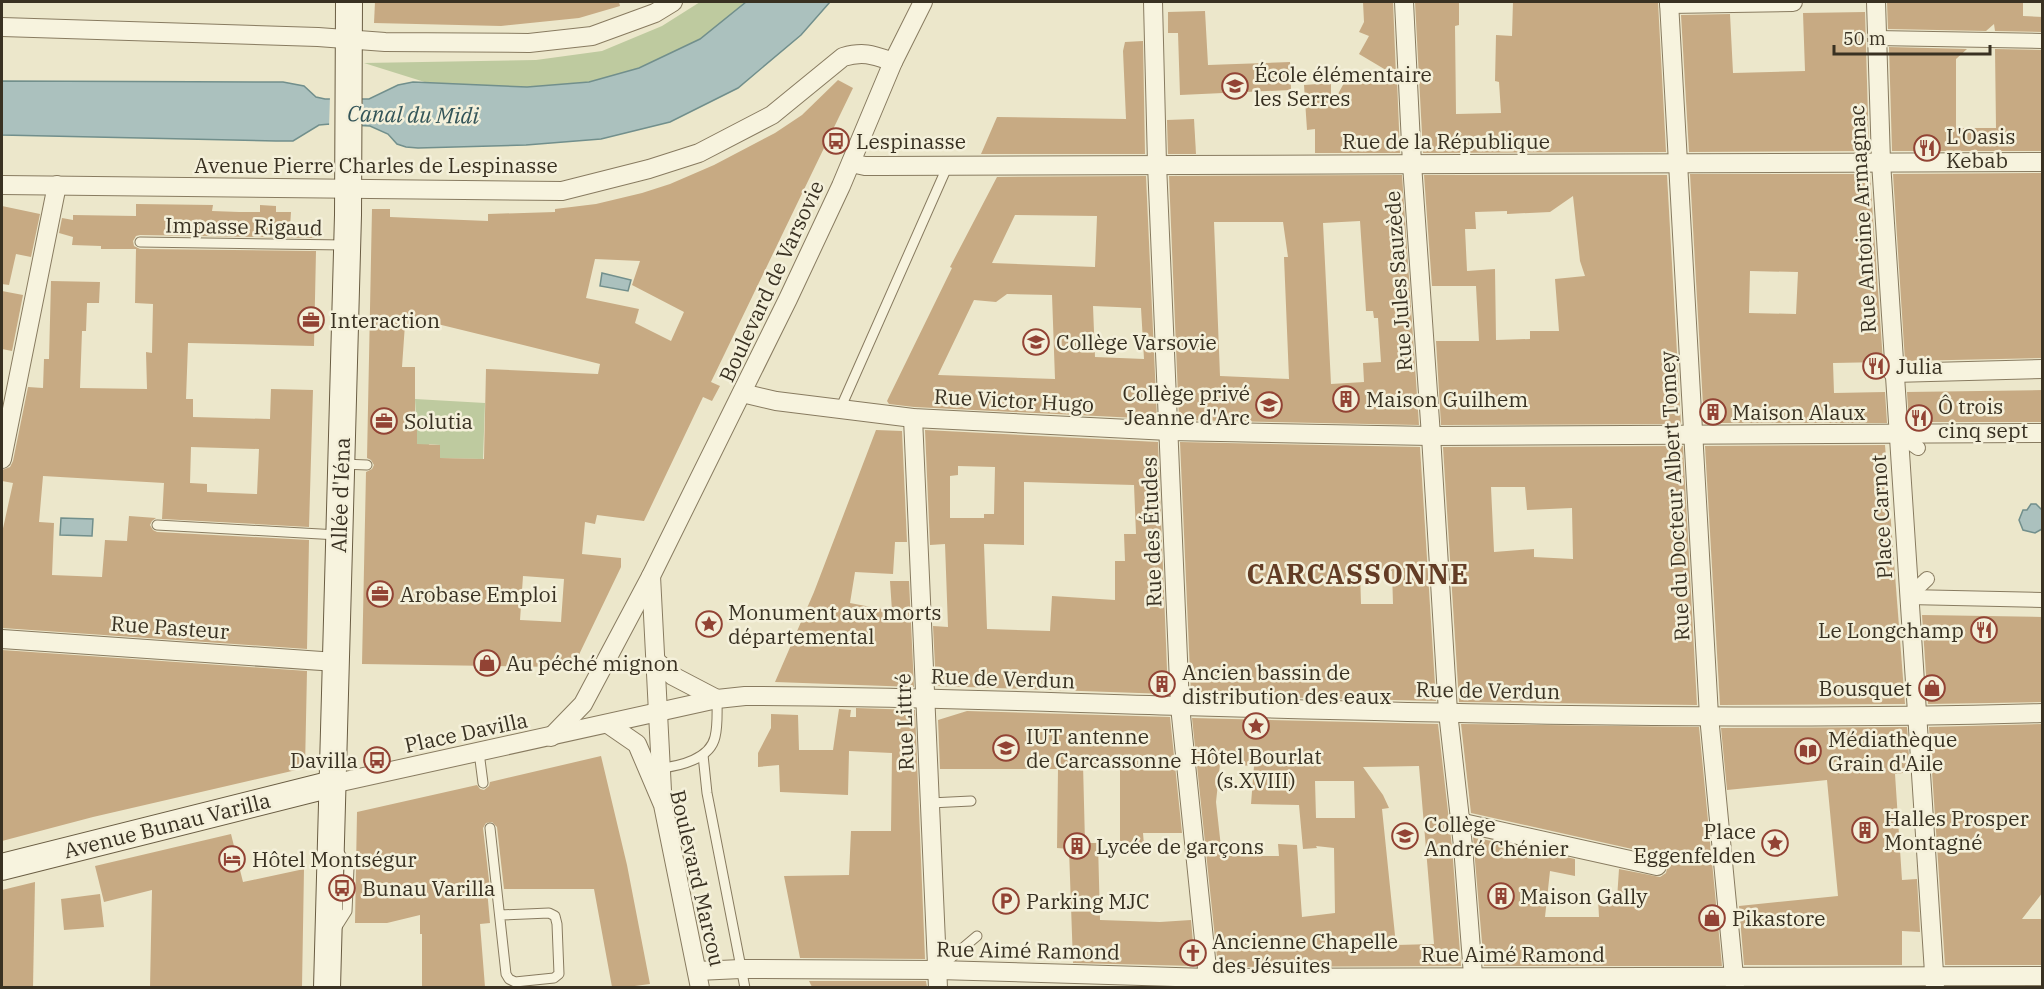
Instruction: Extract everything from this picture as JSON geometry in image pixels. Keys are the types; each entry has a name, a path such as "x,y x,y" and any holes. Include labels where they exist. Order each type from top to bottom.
{"main road":[{"name":"Allée d'Iéna","path":"327,987 348,188 349,2"},
{"name":"Avenue Bunau Varilla","path":"2,867 332,784"}],"street":[{"path":"2,27 306,37 348,46 385,42 529,43 592,36 655,13 673,2"},
{"name":"Boulevard de Varsovie","path":"551,737 584,704 651,576 788,299 923,2"},
{"name":"Rue des Études","path":"1153,2 1157,165 1180,706 1209,983"},
{"name":"Rue Jules Sauzède","path":"1404,2 1412,164 1448,712 1463,846 1474,982"},
{"path":"1669,3 1793,2"},
{"name":"Rue Antoine Armagnac","path":"1876,2 1881,162 1898,434"},
{"name":"Rue du Docteur Albert Tomey","path":"1669,3 1709,716 1734,982"},
{"path":"1876,38 2043,41"},
{"name":"Avenue Pierre Charles de Lespinasse","path":"2,185 562,191 649,169 699,153 772,115 843,57 858,53 894,62"},
{"name":"Rue de la République","path":"851,163 865,166 2043,162"},
{"path":"3,450 57,185"},
{"path":"1893,373 2043,369"},
{"name":"Rue Victor Hugo","path":"742,393 776,401 841,407 913,418 1169,431 1431,436 1898,434"},
{"name":"Rue Littré","path":"913,418 938,979"},
{"name":"Place Carnot","path":"1898,434 2043,433"},
{"name":"Place Carnot","path":"1898,434 1918,448"},
{"name":"Place Carnot","path":"1898,434 1908,597"},
{"name":"Boulevard de Varsovie","path":"651,576 663,805"},
{"name":"Place Carnot","path":"1908,597 1927,579"},
{"path":"1908,597 1935,982"},
{"name":"Place Carnot","path":"1908,597 2043,600"},
{"name":"Rue Pasteur","path":"2,639 336,662"},
{"path":"656,661 673,676 717,699"},
{"name":"Rue de Verdun","path":"608,724 717,699 746,696 926,697 1180,706 1709,716 1918,716 2043,713"},
{"name":"Place Davilla","path":"332,784 608,724"},
{"name":"Boulevard Marcou","path":"608,724 637,744 663,805 698,979"},
{"path":"1459,822 1657,866"},
{"name":"Rue Aimé Ramond","path":"698,979 741,969 938,979 1209,983 1935,982 2043,976"}],"lane":[{"path":"841,407 948,165"},
{"name":"Impasse Rigaud","path":"140,242 346,245"},
{"path":"341,464 367,465"},
{"path":"158,525 339,535"},
{"path":"661,768 673,767 703,755 715,739 717,699"},
{"path":"479,752 483,783"},
{"path":"703,755 707,793 745,987"},
{"path":"930,802 971,801"},
{"path":"490,828 506,974 515,982 554,978 560,969 555,916 549,913 501,915"},
{"path":"938,979 977,936"}],"green space":[{"path":"700,2 746,2 700,39 639,68 589,82 527,87 431,84 364,63 536,60 602,51 662,26"},
{"path":"415,399 485,403 483,459 440,458 440,445 429,444 429,448 414,448 417,434"}],"water":[{"name":"Canal du Midi","path":"746,2 830,2 801,35 738,88 670,122 601,139 526,145 418,148 397,144 388,134 370,126 330,124 319,125 293,141 2,135 2,81 283,82 304,86 316,97 325,99 369,99 398,85 413,82 527,87 589,82 639,68 700,39"},
{"path":"602,273 631,280 628,291 600,286"},
{"path":"2031,504 2036,504 2042,510 2042,529 2035,533 2023,530 2019,520 2023,510 2027,510"},
{"path":"61,518 93,519 92,536 60,535"}],"pier":[{"path":"330,96 362,96 361,128 329,127"}],"building":[{"path":"375,2 619,2 620,6 579,18 501,26 374,23"},
{"path":"1363,2 1393,2 1396,76 1359,54 1369,36 1359,32 1364,22"},
{"path":"1415,2 1459,2 1459,25 1455,26 1456,114 1501,113 1499,82 1495,81 1496,35 1512,36 1513,2 1658,2 1666,152 1423,153"},
{"path":"1887,2 2023,2 2023,16 2043,17 2043,32 1995,31 1994,24 1986,31 1888,29"},
{"path":"1205,11 1208,65 1290,62 1291,90 1180,95 1178,33 1168,33 1168,12"},
{"path":"1865,12 1869,151 1689,152 1681,15 1730,14 1733,73 1805,71 1803,13"},
{"path":"1143,41 1145,154 981,154 997,117 1126,119 1123,51 1125,42"},
{"path":"1889,47 1967,49 1956,59 1956,128 1996,128 1995,49 2043,50 2043,151 1892,151"},
{"path":"838,80 853,88 711,382 720,386 712,401 703,397 644,521 597,515 595,524 585,522 582,554 621,558 621,567 574,665 560,667 362,664 366,472 374,465 367,458 372,209 390,209 390,217 488,221 488,214 555,212 555,209 596,204 670,184 714,165 775,133 802,115","holes":["595,259 640,261 632,285 684,312 671,341 635,323 639,309 586,298","413,318 600,364 598,374 486,369 484,459 440,458 440,445 417,444 415,367 402,367 405,324 412,324","523,576 564,579 561,622 520,620"]},
{"path":"1397,80 1400,153 1315,153 1315,129 1307,130 1304,85 1331,83 1331,107 1344,83"},
{"path":"1194,119 1196,154 1168,154 1167,120"},
{"path":"2043,173 2043,358 1905,361 1893,174"},
{"path":"1690,174 1870,174 1883,362 1833,363 1834,393 1885,392 1887,423 1704,423","holes":["1750,271 1798,272 1796,314 1749,313"]},
{"path":"1402,175 1419,425 1179,420 1169,176","holes":["1360,221 1366,311 1373,311 1374,318 1378,318 1381,362 1363,363 1364,382 1331,384 1323,223","1214,222 1283,222 1288,257 1284,257 1289,379 1220,376"]},
{"path":"1424,175 1667,175 1681,424 1441,425 1436,341 1479,341 1476,286 1432,286","holes":["1573,196 1580,261 1585,276 1555,279 1559,331 1530,331 1530,339 1496,340 1495,269 1467,271 1465,229 1476,229 1475,212 1507,211 1507,214 1550,212"]},
{"name":"Collège Varsovie","path":"1146,176 1157,419 914,407 889,404 887,401 952,268 950,267 997,177","holes":["1015,215 1097,216 1095,267 992,263","1007,294 1052,295 1055,379 938,375 974,300 996,302","1093,306 1141,308 1144,359 1095,357"]},
{"path":"136,204 213,205 212,211 239,212 260,212 260,205 276,206 276,212 291,212 290,227 317,228 316,238 140,235 136,236 133,241 134,246 140,249 316,251 314,346 188,343 186,399 193,399 193,417 270,419 271,389 313,390 309,527 162,519 164,483 43,476 39,522 54,523 52,575 102,577 105,540 127,541 129,516 156,518 150,525 157,532 309,540 307,649 2,628 2,533 13,483 2,481 2,470 10,467 13,461 28,387 43,388 44,359 49,359 51,281 100,282 99,303 87,303 86,331 82,331 80,388 147,389 146,352 152,353 153,304 135,303 136,249 101,249 101,246 72,245 73,237 59,233 62,218 73,220 73,215 136,216","holes":["191,447 259,449 257,494 207,492 207,484 190,483"]},
{"path":"2,206 40,214 31,257 16,254 9,285 2,284"},
{"path":"2,291 23,295 12,351 2,349"},
{"path":"2043,390 2043,422 1909,422 1907,392"},
{"path":"876,430 902,431 907,542 895,542 893,574 855,572 850,603 892,611 890,581 909,581 914,687 775,682 814,592"},
{"path":"925,430 1158,442 1168,694 936,686 933,626 948,627 945,544 930,545","holes":["958,466 995,467 994,514 984,514 984,518 950,518 950,476 958,475","1024,482 1134,485 1136,534 1124,534 1125,561 1115,561 1115,600 1052,596 1050,631 987,629 984,544 1024,545"]},
{"path":"1180,442 1420,447 1436,701 1191,695","holes":["1360,571 1392,571 1393,604 1361,604"]},
{"path":"1885,445 1905,704 1720,705 1705,446"},
{"path":"1683,446 1697,705 1459,702 1443,447","holes":["1491,487 1525,487 1527,510 1572,508 1573,559 1534,557 1534,549 1494,552"]},
{"path":"1922,615 2043,617 2043,702 1928,704"},
{"path":"2,650 307,671 305,768 93,817 2,841"},
{"path":"856,708 915,710 925,959 800,958 784,876 849,875 851,831 891,831 892,753 849,751 848,795 780,792 779,765 758,767 758,753 771,728 771,714 798,715 799,750 833,750 839,709 851,710 850,717 856,717"},
{"name":"Lycée de garçons","path":"967,711 1170,717 1182,833 1143,833 1144,845 1120,845 1120,764 1083,764 1085,843 1098,843 1100,920 1160,922 1191,920 1195,966 1073,963 1069,849 1057,848 1058,769 940,769 938,720"},
{"path":"1192,718 1438,724 1452,847 1461,966 1218,967","holes":["1220,764 1254,766 1251,804 1299,805 1303,849 1317,848 1316,846 1334,848 1335,913 1302,917 1297,845 1278,844 1279,856 1222,856 1216,802","1419,766 1434,944 1396,945 1382,809 1389,808 1383,795 1363,767","1315,781 1354,781 1355,818 1316,818"]},
{"path":"1461,724 1699,727 1722,966 1484,966 1473,837 1575,859 1575,876 1550,871 1545,917 1599,917 1598,898 1617,899 1619,869 1660,877 1666,873 1668,863 1659,855 1471,813"},
{"path":"2043,724 2043,892 2022,919 2043,919 2043,965 1945,965 1929,727"},
{"path":"1907,727 1910,772 1895,774 1902,880 1917,879 1920,932 1902,931 1902,965 1744,965 1739,906 1838,896 1827,780 1727,790 1721,728"},
{"path":"601,756 627,865 650,984 612,987 594,889 504,889 497,827 492,822 486,823 483,828 490,889 487,889 490,923 480,924 485,987 422,987 420,915 387,923 355,923 357,812 477,785 484,790 490,782"},
{"path":"231,834 243,882 304,869 302,987 150,987 152,890 104,902 95,866"},
{"path":"35,882 33,987 2,987 2,890"},
{"path":"100,894 104,927 64,930 61,899"},
{"path":"809,981 926,981 927,987 812,987"}],"place":[{"name":"École élémentaire les Serres","path":"1235,86"},
{"name":"Lespinasse","path":"836,141"},
{"name":"L'Oasis Kebab","path":"1927,148"},
{"name":"Interaction","path":"311,320"},
{"name":"Collège Varsovie","path":"1036,342"},
{"name":"Julia","path":"1876,366"},
{"name":"Maison Guilhem","path":"1346,399"},
{"name":"Collège privé Jeanne d'Arc","path":"1269,405"},
{"name":"Maison Alaux","path":"1713,412"},
{"name":"Ô trois cinq sept","path":"1919,418"},
{"name":"Solutia","path":"384,421"},
{"name":"Arobase Emploi","path":"380,594"},
{"name":"Monument aux morts départemental","path":"709,624"},
{"name":"Le Longchamp","path":"1984,630"},
{"name":"Au péché mignon","path":"487,663"},
{"name":"Ancien bassin de distribution des eaux","path":"1162,684"},
{"name":"Bousquet","path":"1932,688"},
{"name":"Hôtel Bourlat (s.XVIII)","path":"1256,726"},
{"name":"IUT antenne de Carcassonne","path":"1006,748"},
{"name":"Médiathèque Grain d'Aile","path":"1808,751"},
{"name":"Davilla","path":"377,760"},
{"name":"Halles Prosper Montagné","path":"1865,830"},
{"name":"Collège André Chénier","path":"1405,836"},
{"name":"Place Eggenfelden","path":"1775,843"},
{"name":"Lycée de garçons","path":"1077,846"},
{"name":"Hôtel Montségur","path":"232,859"},
{"name":"Bunau Varilla","path":"342,888"},
{"name":"Maison Gally","path":"1501,896"},
{"name":"Parking MJC","path":"1006,901"},
{"name":"Pikastore","path":"1712,918"},
{"name":"Ancienne Chapelle des Jésuites","path":"1193,953"}],"district":[{"name":"CARCASSONNE","path":"1358,573"}]}
